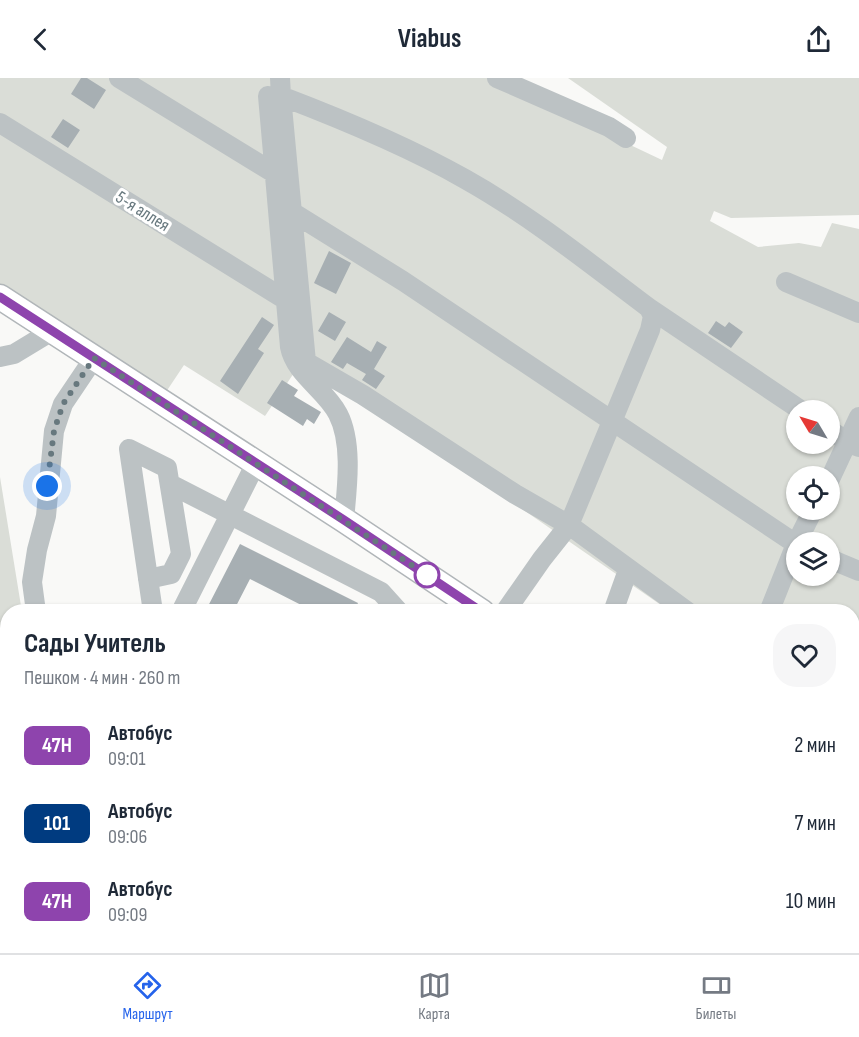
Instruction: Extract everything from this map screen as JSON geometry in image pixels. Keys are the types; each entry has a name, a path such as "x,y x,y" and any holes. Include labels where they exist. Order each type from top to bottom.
{"main road":[{"path":"0,297 470,604"}],"street":[{"path":"119,78 274,173"},
{"path":"266,78 292,359 339,414 348,448 344,520"},
{"path":"497,78 609,127 626,138"},
{"path":"280,87 306,362 363,395 514,494 569,525 676,604"},
{"path":"280,87 465,179 541,226 649,308 786,400"},
{"name":"5-я аллея","path":"0,123 286,300"},
{"path":"292,212 403,281 786,537"},
{"path":"786,282 859,313"},
{"path":"511,604 569,525 650,330 653,316 649,308"},
{"path":"0,357 14,354 52,331"},
{"path":"35,604 32,582 46,516 54,431 63,404 94,358"},
{"path":"839,466 854,445 859,417"},
{"path":"840,436 854,445"},
{"path":"148,579 171,574 181,554 167,468 129,449 148,579 152,604"},
{"path":"185,604 256,463"},
{"path":"170,484 381,592 392,604"},
{"path":"840,563 859,571"},
{"path":"772,604 786,569"},
{"path":"616,604 628,570"}],"shaded area":[{"path":"0,78 503,78 504,85 662,160 667,147 568,78 859,78 859,215 731,218 714,211 710,221 758,247 799,243 821,247 832,223 859,229 859,604 659,604 304,358 265,416 184,365 166,392 0,285"},
{"path":"0,477 21,604 0,604"}],"building":[{"path":"81,78 87,78 106,90 94,109 71,94"},
{"path":"63,119 80,130 68,148 51,137"},
{"path":"329,251 351,263 336,294 314,283"},
{"path":"329,312 346,322 335,341 318,331"},
{"path":"262,317 274,325 258,349 264,353 238,394 220,381"},
{"path":"716,321 725,327 729,322 743,332 731,348 708,333"},
{"path":"347,337 371,352 377,341 387,347 374,369 385,376 376,389 362,380 366,374 347,363 343,369 331,362"},
{"path":"282,380 298,390 294,396 321,412 314,424 307,419 303,426 267,403"},
{"path":"240,544 358,603 299,604 250,579 237,604 209,604"}],"bus line":[{"name":"47Н","path":"0,297 470,604"}],"route":[{"path":"47,486 54,431 63,404 94,358 427,575"}]}
